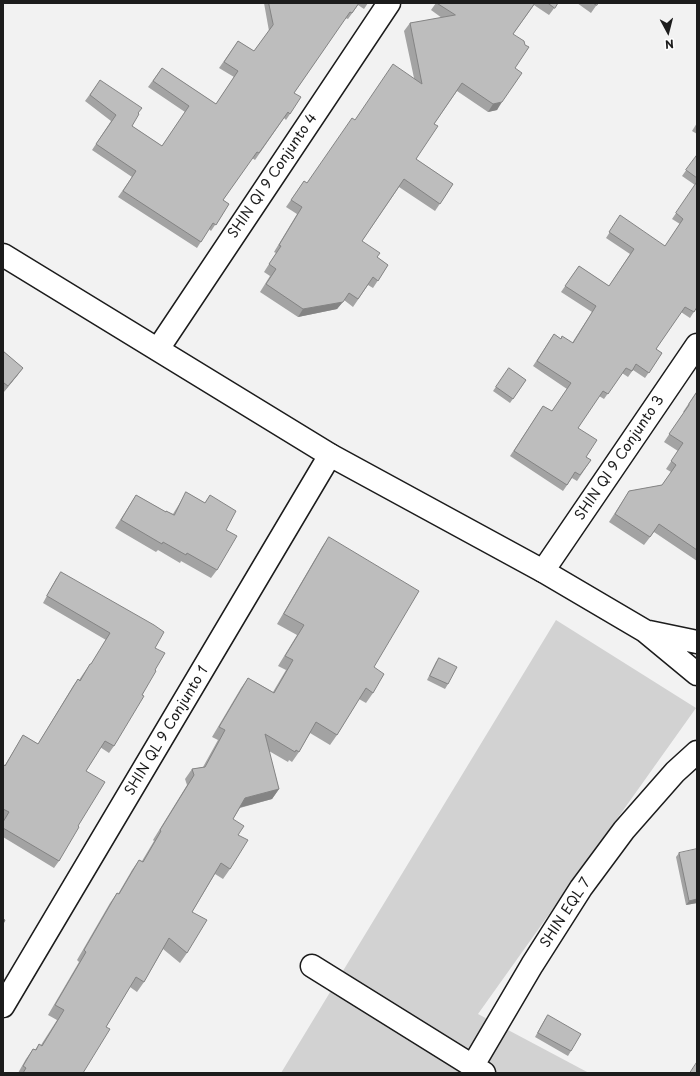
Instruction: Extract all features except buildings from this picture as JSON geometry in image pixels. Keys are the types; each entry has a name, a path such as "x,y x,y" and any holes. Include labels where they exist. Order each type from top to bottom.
{"street":[{"name":"SHIN QI 9 Conjunto 4","path":"158,349 389,3"},
{"path":"3,255 330,455 543,571 645,631 697,674"},
{"name":"SHIN QI 9 Conjunto 3","path":"543,571 697,345"},
{"name":"SHIN QL 9 Conjunto 1","path":"3,1006 330,455"},
{"path":"645,631 697,642"},
{"name":"SHIN EQL 7","path":"675,772 697,737"},
{"name":"SHIN EQL 7","path":"478,1070 532,965 581,888 624,830 675,772 697,752"},
{"path":"312,966 478,1070"}],"shaded area":[{"path":"556,620 696,708 478,1014 589,1073 281,1073"}]}
